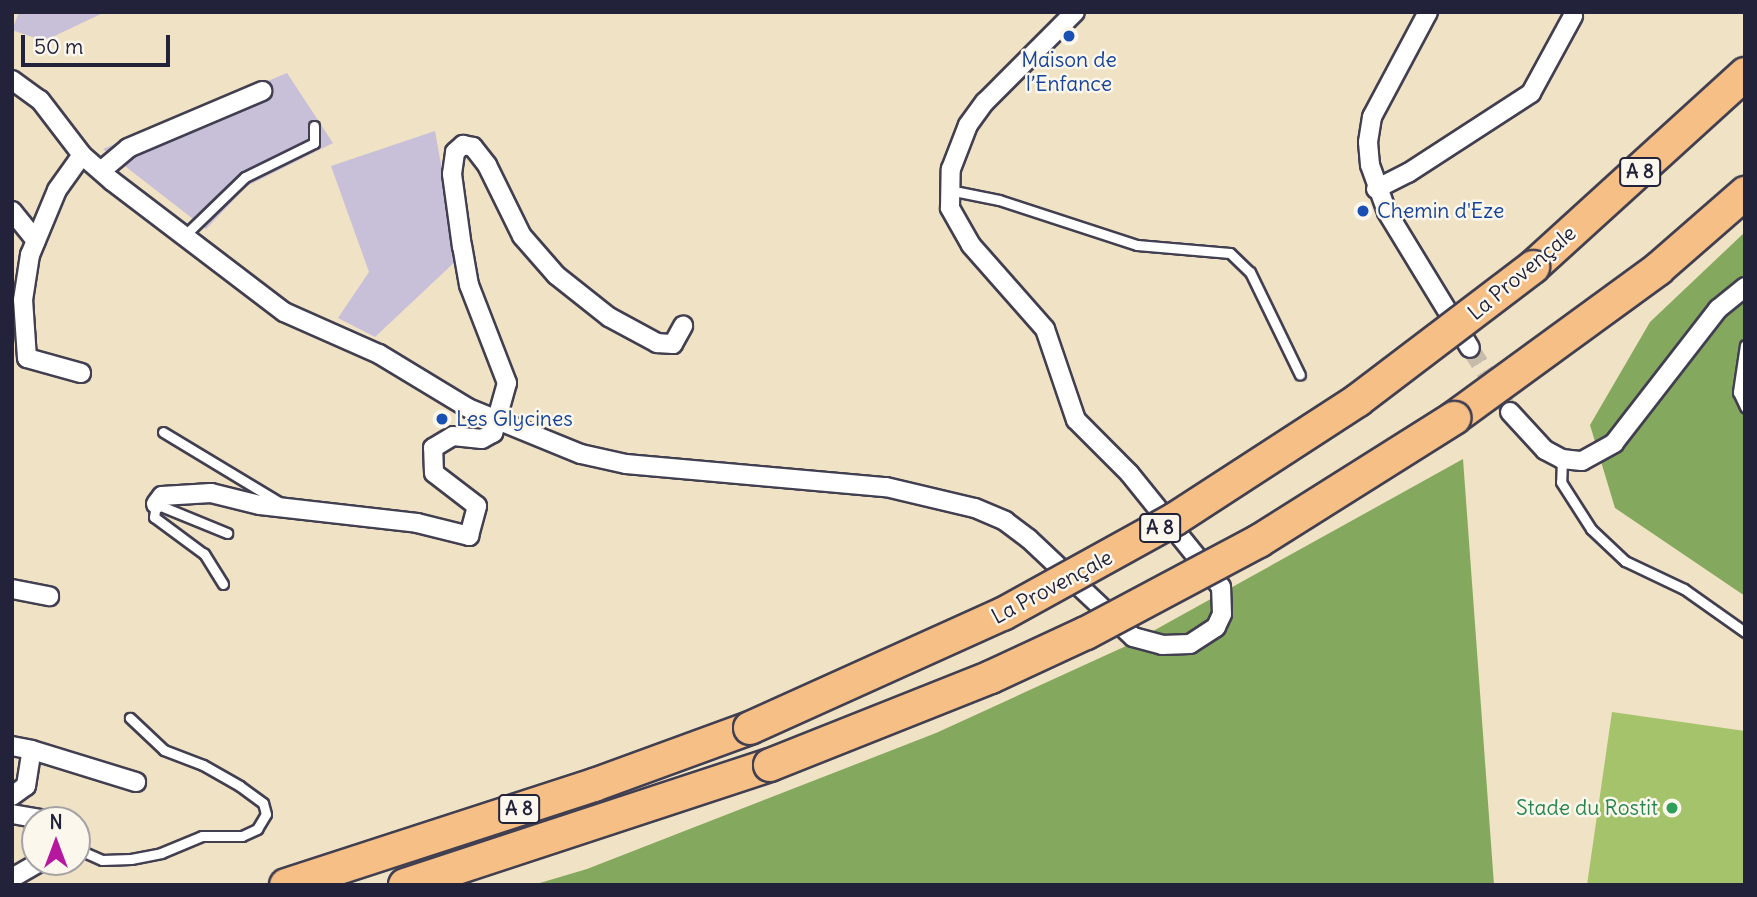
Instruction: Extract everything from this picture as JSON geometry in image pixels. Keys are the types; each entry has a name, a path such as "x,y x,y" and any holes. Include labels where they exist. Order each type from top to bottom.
{"highway":[{"name":"La Provençale","path":"286,885 594,785 750,728 1003,614 1165,526 1358,400 1533,267 1745,74"},
{"name":"A 8","path":"405,885 770,765 991,677 1086,633 1259,541 1454,418 1658,269 1745,194"}],"street":[{"path":"12,80 40,100 82,155 101,172 284,312 379,354 498,422 582,454 626,464 886,487 975,508 1005,521 1029,539 1133,637 1176,645 1203,638 1222,614 1221,587 1129,473 1076,420 1045,329 955,221 949,190 951,169 968,125 985,102 1075,12"},
{"path":"1428,12 1373,117 1368,142 1376,189 1470,348"},
{"path":"1376,189 1408,173 1531,93 1573,16"},
{"path":"101,172 128,148 262,91"},
{"path":"156,504 162,496 212,493 288,509 433,525 469,536 475,527 477,506 434,473 433,448 453,436 482,439 498,422 508,383 469,285 452,174 455,152 463,145 473,147 486,165 522,236 556,275 609,317 657,343 674,344 683,326"},
{"path":"81,373 27,358 23,300 36,240 57,190 82,155"},
{"path":"12,211 36,240"},
{"path":"1510,412 1535,441 1562,459 1582,461 1614,443 1718,309 1745,287"},
{"path":"12,589 49,596"},
{"path":"12,746 135,782"},
{"path":"12,796 26,786 32,750"}],"lane":[{"path":"185,235 245,177 314,143 314,126"},
{"path":"949,190 999,200 1137,246 1230,253 1251,272 1300,375"},
{"path":"1745,345 1738,391 1745,407"},
{"path":"163,432 273,495 288,509"},
{"path":"1562,459 1561,482 1599,537 1625,561 1684,589 1745,632"},
{"path":"223,584 204,554 154,517 156,504 227,533"},
{"path":"91,855 102,860 131,859 161,853 202,836 242,836 257,829 266,814 263,803 240,786 203,765 164,750 130,718"}],"shaded area":[{"path":"19,12 105,12 44,41 12,30"},
{"path":"287,73 333,143 247,186 206,229 103,149"},
{"path":"435,131 458,259 375,337 338,318 369,272 331,166"}],"green space":[{"path":"1745,232 1745,596 1615,508 1590,425 1650,322"},
{"path":"1463,459 1494,885 533,885 587,869 936,733 1126,646"},
{"name":"Stade du Rostit","path":"1612,712 1745,731 1745,885 1587,885"}],"tunnel":[{"path":"1470,348 1510,412"}],"place":[{"name":"Maison de l’Enfance","path":"1069,36"},
{"name":"Chemin d'Eze","path":"1363,211"},
{"name":"Les Glycines","path":"442,419"},
{"name":"Stade du Rostit","path":"1672,808"}]}
